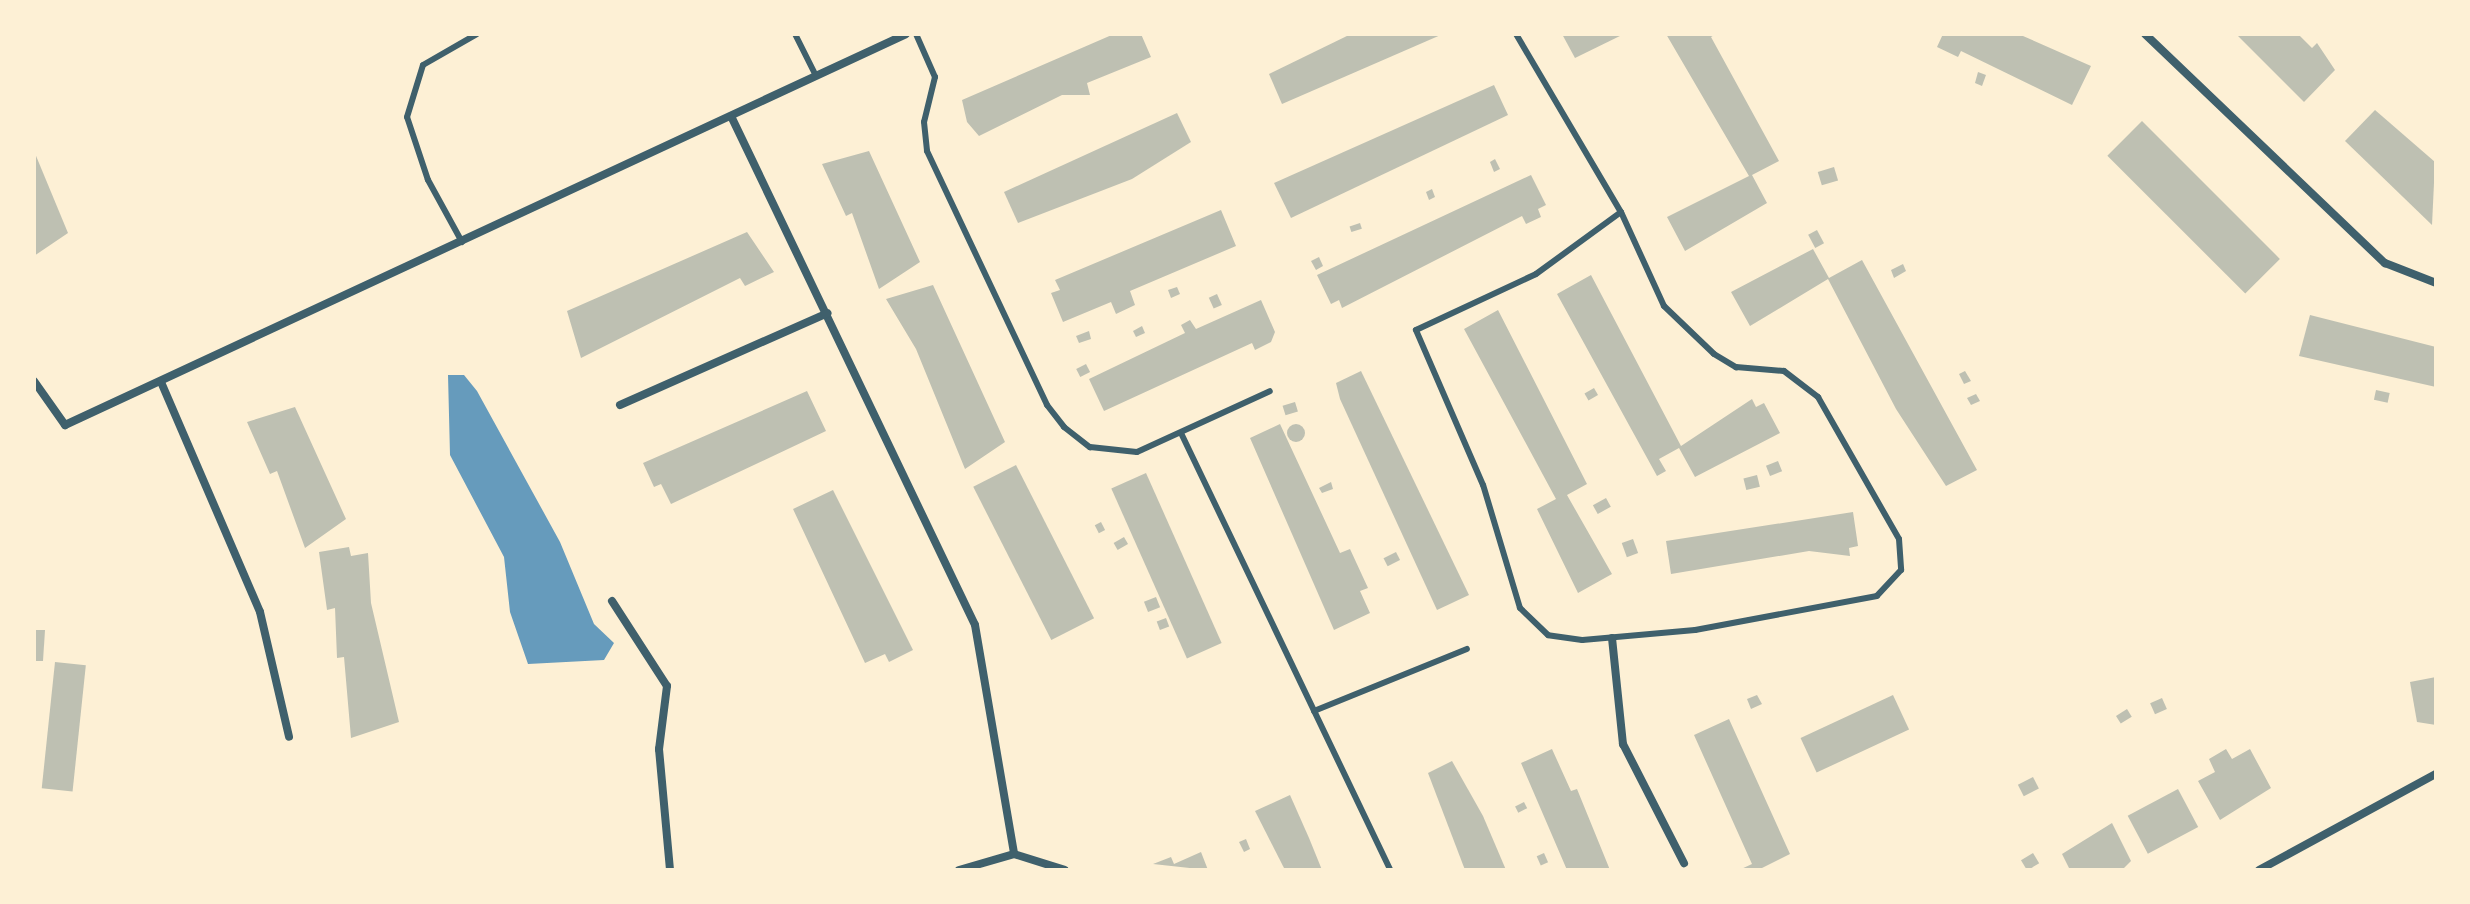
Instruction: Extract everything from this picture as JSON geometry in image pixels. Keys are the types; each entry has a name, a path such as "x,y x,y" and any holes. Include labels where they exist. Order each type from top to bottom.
{"street":[{"path":"34,381 65,425 731,116 891,37 906,34"},
{"path":"2145,34 2385,263 2436,283"},
{"path":"731,116 975,625 1014,854"},
{"path":"620,405 828,313"},
{"path":"161,382 260,612 289,737"},
{"path":"612,601 667,686 659,749 670,870"},
{"path":"1612,638 1623,744 1684,863"},
{"path":"2259,870 2436,774"},
{"path":"959,870 1014,854 1065,870"}],"lane":[{"path":"462,242 428,180 407,117 423,65 477,34"},
{"path":"795,34 816,76"},
{"path":"916,34 935,77 924,122 927,151 1047,405 1075,437 1107,452 1137,452 1270,391"},
{"path":"1516,34 1621,212 1654,291 1698,343 1736,367 1795,376 1818,397 1888,513 1903,556 1893,585 1861,603 1612,638 1548,635 1520,608 1483,485 1416,330 1536,274 1621,212"},
{"path":"1181,433 1390,870"},
{"path":"1314,711 1467,649"}],"water":[{"path":"448,375 464,375 477,391 560,542 594,624 614,643 604,660 528,664 510,612 504,557 450,455"}],"building":[{"path":"1114,34 1141,34 1151,57 1087,83 1090,95 1062,95 979,136 967,122 962,100"},
{"path":"1351,34 1443,34 1282,104 1269,74"},
{"path":"1562,34 1624,34 1575,58"},
{"path":"1666,34 1716,34 1711,37 1779,161 1752,175 1767,203 1685,251 1667,217 1749,176"},
{"path":"1943,34 2023,36 2091,66 2072,105 1961,51 1958,57 1937,47"},
{"path":"2236,34 2298,34 2312,48 2317,43 2335,70 2304,102"},
{"path":"1978,72 1986,75 1982,86 1975,83"},
{"path":"1494,85 1508,115 1291,218 1274,183"},
{"path":"2375,110 2435,162 2432,225 2345,141"},
{"path":"1177,113 1191,142 1132,179 1018,223 1004,192"},
{"path":"2142,121 2280,259 2245,294 2107,156"},
{"path":"34,151 68,233 34,256"},
{"path":"869,151 920,262 879,289 852,213 846,216 822,164"},
{"path":"1495,159 1500,169 1494,172 1490,162"},
{"path":"1834,167 1838,180 1822,185 1818,172"},
{"path":"1531,175 1546,205 1538,209 1541,217 1526,224 1522,216 1342,308 1339,300 1331,304 1317,275"},
{"path":"1432,189 1435,197 1429,200 1426,192"},
{"path":"1221,210 1236,246 1130,291 1135,305 1116,314 1111,302 1063,322 1051,293 1060,290 1055,280"},
{"path":"1360,223 1362,229 1351,232 1350,226"},
{"path":"1817,230 1824,243 1815,248 1808,235"},
{"path":"747,232 774,272 745,286 740,278 581,358 567,311"},
{"path":"1813,249 1829,278 1862,260 1977,470 1946,486 1896,409 1828,279 1750,326 1731,292"},
{"path":"1319,257 1323,266 1316,270 1311,261"},
{"path":"1903,264 1906,271 1894,278 1891,270"},
{"path":"1591,275 1681,446 1752,399 1756,407 1764,403 1780,433 1695,477 1679,448 1659,459 1666,471 1657,476 1557,294"},
{"path":"933,285 1005,442 965,469 916,349 886,299"},
{"path":"1177,287 1180,294 1171,298 1168,290"},
{"path":"1217,294 1222,305 1214,309 1209,298"},
{"path":"1261,300 1275,332 1271,342 1255,350 1252,343 1104,411 1089,379 1185,333 1181,325 1190,320 1196,329"},
{"path":"1498,310 1587,484 1567,495 1612,574 1578,593 1537,509 1556,499 1464,329"},
{"path":"2310,315 2436,347 2436,387 2299,356"},
{"path":"1142,326 1145,333 1136,337 1133,331"},
{"path":"1089,331 1091,339 1079,343 1076,336"},
{"path":"1086,364 1090,372 1080,377 1076,369"},
{"path":"1361,371 1469,595 1437,610 1340,399 1336,383"},
{"path":"1965,371 1971,381 1964,384 1959,374"},
{"path":"1594,388 1598,395 1588,400 1584,394"},
{"path":"2376,390 2390,393 2388,403 2374,400"},
{"path":"807,391 826,431 671,504 661,484 654,487 643,463"},
{"path":"1976,394 1980,401 1971,405 1967,398"},
{"path":"1295,402 1298,412 1285,415 1283,406"},
{"path":"295,407 346,519 305,548 277,471 270,474 247,422"},
{"path":"1280,424 1340,553 1350,549 1368,588 1360,591 1370,613 1334,630 1250,438"},
{"path":"1296,424 1305,433 1296,442 1287,433"},
{"path":"1778,461 1782,471 1770,476 1766,466"},
{"path":"1016,465 1094,618 1051,640 973,487"},
{"path":"1146,473 1222,643 1187,658 1111,488"},
{"path":"1757,475 1760,487 1746,490 1743,478"},
{"path":"1331,482 1333,489 1322,493 1319,488"},
{"path":"833,490 913,650 889,662 885,654 865,663 793,509"},
{"path":"1606,498 1611,507 1598,514 1593,505"},
{"path":"1853,512 1858,546 1849,548 1850,556 1809,551 1671,574 1666,541"},
{"path":"1101,522 1105,530 1099,533 1095,525"},
{"path":"1124,537 1128,544 1118,550 1114,543"},
{"path":"1633,539 1638,553 1627,557 1622,543"},
{"path":"349,547 351,556 368,553 371,603 399,722 351,738 344,657 337,658 335,608 327,610 319,552"},
{"path":"1396,552 1400,560 1388,566 1384,558"},
{"path":"1156,597 1160,607 1148,612 1144,602"},
{"path":"1166,618 1169,626 1160,630 1157,622"},
{"path":"34,630 45,630 43,661 34,661"},
{"path":"55,662 86,665 73,792 42,788"},
{"path":"2436,677 2436,725 2417,722 2410,682"},
{"path":"1757,695 1762,704 1751,709 1747,699"},
{"path":"1893,695 1909,729 1817,773 1801,738"},
{"path":"2162,698 2167,709 2155,714 2150,703"},
{"path":"2127,709 2132,717 2121,724 2116,716"},
{"path":"1729,719 1790,854 1758,870 1739,870 1752,864 1694,735"},
{"path":"1552,749 1571,791 1577,789 1610,870 1567,870 1521,763"},
{"path":"2226,749 2232,759 2250,749 2271,788 2220,820 2198,781 2215,772 2209,759"},
{"path":"1452,761 1483,816 1506,870 1465,870 1428,773"},
{"path":"2033,777 2039,789 2024,796 2018,785"},
{"path":"2178,789 2198,827 2148,854 2128,816"},
{"path":"1290,795 1322,870 1285,870 1255,811"},
{"path":"1524,802 1527,808 1518,813 1515,807"},
{"path":"2112,823 2131,861 2122,870 2070,870 2062,854"},
{"path":"1246,839 1250,849 1244,852 1239,842"},
{"path":"1201,852 1208,870 1153,864 1171,857 1174,864"},
{"path":"1544,853 1548,862 1541,865 1537,856"},
{"path":"2033,853 2039,863 2027,870 2021,860"}]}
